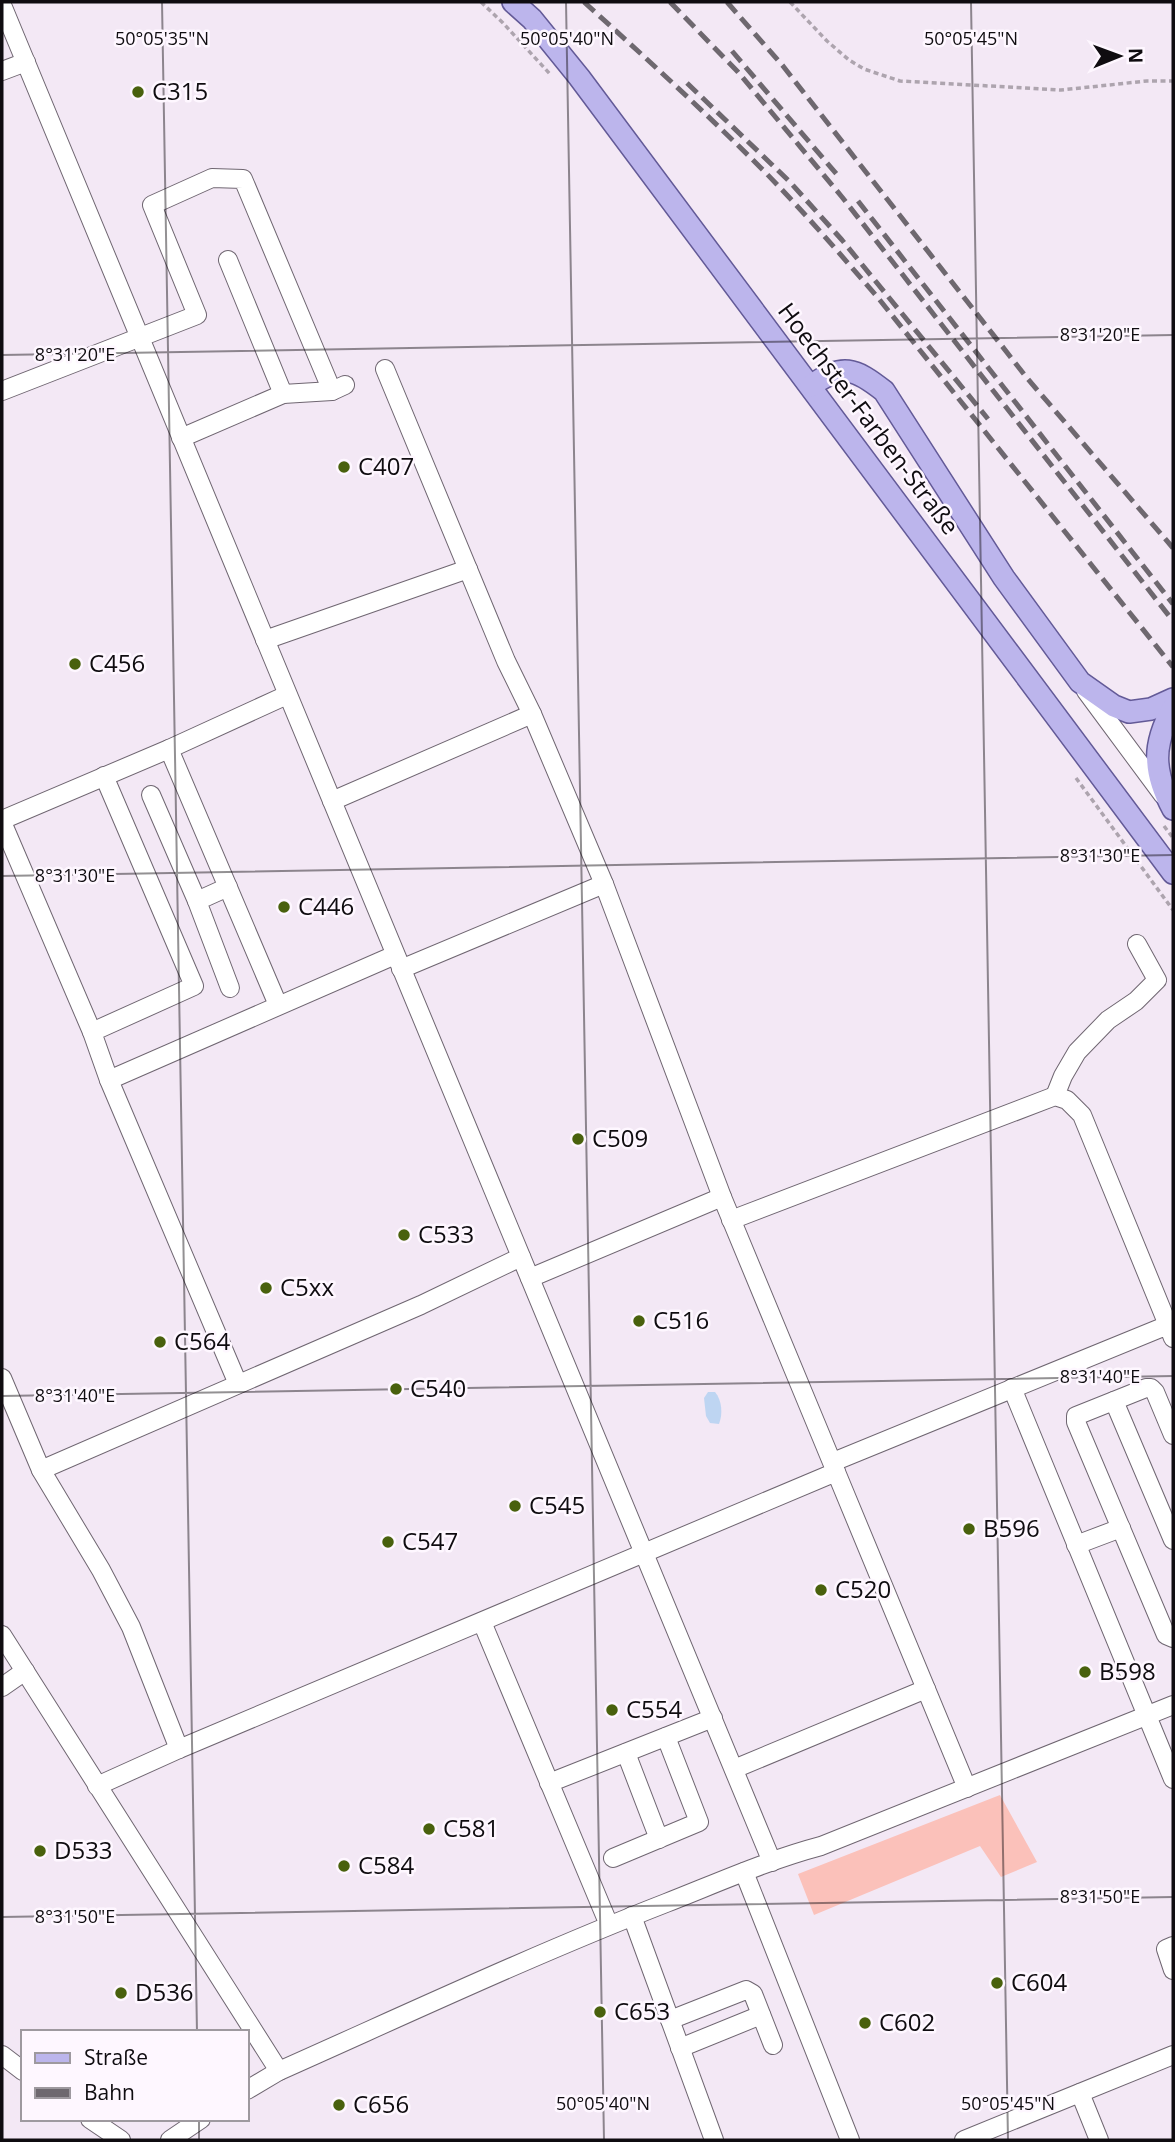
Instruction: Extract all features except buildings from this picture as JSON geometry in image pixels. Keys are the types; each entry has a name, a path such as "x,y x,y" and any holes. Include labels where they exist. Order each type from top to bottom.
{"main road":[{"name":"Hoechster-Farben-Straße","path":"513,2 532,19 579,77 1173,873"},
{"path":"811,386 828,373 843,371 855,372 884,391 1004,578 1080,682 1121,710 1138,712 1169,707 1158,746 1157,765 1161,786 1173,809"}],"street":[{"path":"2,5 772,1862"},
{"path":"2,71 26,62"},
{"path":"2,391 197,315 152,205 212,178 243,179 339,388 283,394 181,438"},
{"path":"228,261 283,394"},
{"path":"385,369 506,661 532,714 604,884 731,1220 967,1787"},
{"path":"265,640 468,569"},
{"path":"1080,682 1173,809"},
{"path":"238,1384 2,821 288,695"},
{"path":"331,801 532,714"},
{"path":"169,749 278,1005"},
{"path":"92,1031 194,986 104,776"},
{"path":"150,795 197,901 230,988"},
{"path":"109,1080 278,1005 604,884"},
{"path":"197,901 228,887"},
{"path":"1055,1096 1063,1076 1079,1050 1108,1020 1136,1002 1157,980 1137,944"},
{"path":"97,1786 178,1749 645,1554 1012,1388 1170,1331 1082,1115 1067,1100 1055,1096 731,1220"},
{"path":"530,1278 722,1196"},
{"path":"41,1469 421,1305 521,1257"},
{"path":"2,1378 41,1469 131,1626 178,1749"},
{"path":"1012,1388 1173,1779"},
{"path":"1173,1435 1152,1388 1076,1416 1076,1422 1166,1635 1173,1638"},
{"path":"1114,1401 1173,1540"},
{"path":"1079,1550 1123,1534"},
{"path":"482,1622 609,1925"},
{"path":"2,1635 279,2071"},
{"path":"2,1687 25,1671"},
{"path":"734,1769 926,1689"},
{"path":"248,2089 279,2071 609,1925 744,1872 821,1846 1173,1705"},
{"path":"550,1783 713,1718"},
{"path":"613,1858 699,1822 666,1737"},
{"path":"626,1753 659,1839"},
{"path":"744,1872 850,2140"},
{"path":"632,1916 714,2140"},
{"path":"1173,1946 1166,1949 1173,1970"},
{"path":"670,2020 746,1990 753,1994 772,2045"},
{"path":"681,2048 761,2015"},
{"path":"2,2055 21,2069"},
{"path":"964,2140 1173,2055"},
{"path":"1080,2093 1099,2140"},
{"path":"93,2121 121,2140"},
{"path":"170,2140 198,2121"}],"path":[{"path":"790,2 849,60 864,69 900,81 1061,90 1173,81"}],"shaded area":[{"path":"1000,1795 1037,1862 1001,1877 980,1846 814,1915 798,1874"}],"water":[{"path":"708,1392 715,1392 719,1399 719,1424 710,1423 706,1416 704,1398"}],"railway":[{"path":"584,2 742,149 823,234 879,299 1173,667"},
{"path":"670,2 738,72 842,197 1173,621"},
{"path":"727,2 783,66 1027,378 1173,548"},
{"path":"732,51 839,177"},
{"path":"687,83 790,182 842,240 988,419"},
{"path":"858,201 1173,604"}],"place":[{"name":"C315","path":"138,92"},
{"name":"C407","path":"344,467"},
{"name":"C456","path":"75,664"},
{"name":"C446","path":"284,907"},
{"name":"C509","path":"578,1139"},
{"name":"C533","path":"404,1235"},
{"name":"C5xx","path":"266,1288"},
{"name":"C516","path":"639,1321"},
{"name":"C564","path":"160,1342"},
{"name":"C540","path":"396,1389"},
{"name":"C545","path":"515,1506"},
{"name":"B596","path":"969,1529"},
{"name":"C547","path":"388,1542"},
{"name":"C520","path":"821,1590"},
{"name":"B598","path":"1085,1672"},
{"name":"C554","path":"612,1710"},
{"name":"C581","path":"429,1829"},
{"name":"D533","path":"40,1851"},
{"name":"C584","path":"344,1866"},
{"name":"C604","path":"997,1983"},
{"name":"D536","path":"121,1993"},
{"name":"C653","path":"600,2012"},
{"name":"C602","path":"865,2023"},
{"name":"C656","path":"339,2105"}]}
